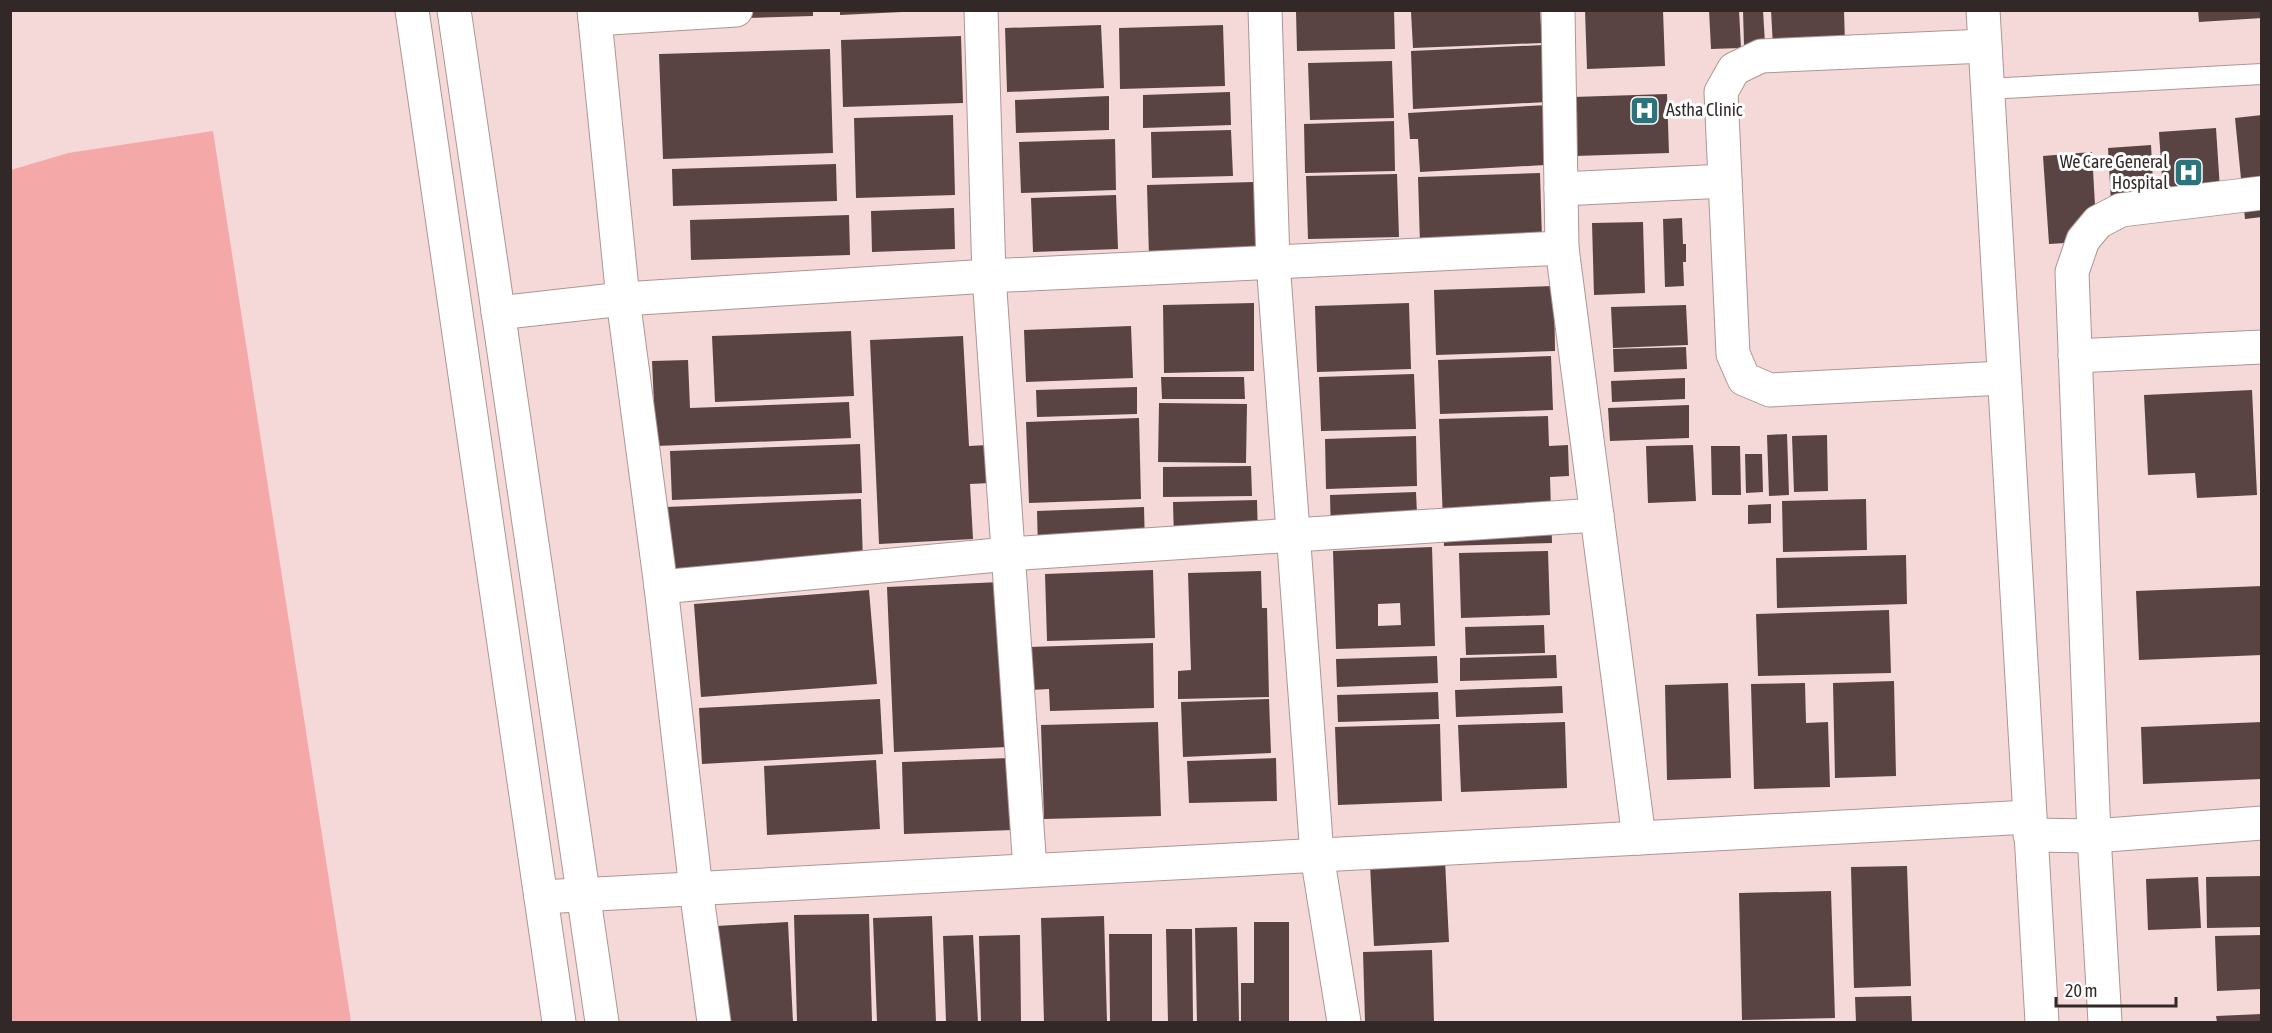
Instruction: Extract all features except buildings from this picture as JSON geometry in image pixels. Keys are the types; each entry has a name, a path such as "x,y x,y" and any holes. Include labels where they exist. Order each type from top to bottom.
{"street":[{"path":"412,10 559,1023"},
{"path":"454,10 602,1023"},
{"path":"714,1023 623,299 594,15 736,10"},
{"path":"981,10 989,276 1030,870"},
{"path":"1265,10 1273,262 1317,855 1344,1023"},
{"path":"1558,10 1562,248 1639,838"},
{"path":"1983,10 2042,1023"},
{"path":"1985,46 1761,56 1734,69 1721,92 1733,354 1743,379 1770,390 2003,378"},
{"path":"1561,189 1725,181"},
{"path":"2104,1023 2094,836 2072,272 2083,240 2098,222 2121,210 2262,194"},
{"path":"498,313 623,299 989,276 1562,248"},
{"path":"2075,356 2262,347"},
{"path":"661,587 1008,554 1597,515"},
{"path":"540,897 1639,838 2029,826 2094,836 2262,823"}],"lane":[{"path":"1987,89 2262,74"}],"shaded area":[{"path":"213,131 351,1022 11,1022 11,170 68,153"}],"place":[{"name":"Astha Clinic","path":"1645,110"},
{"name":"We Care General Hospital","path":"2189,172"}]}
